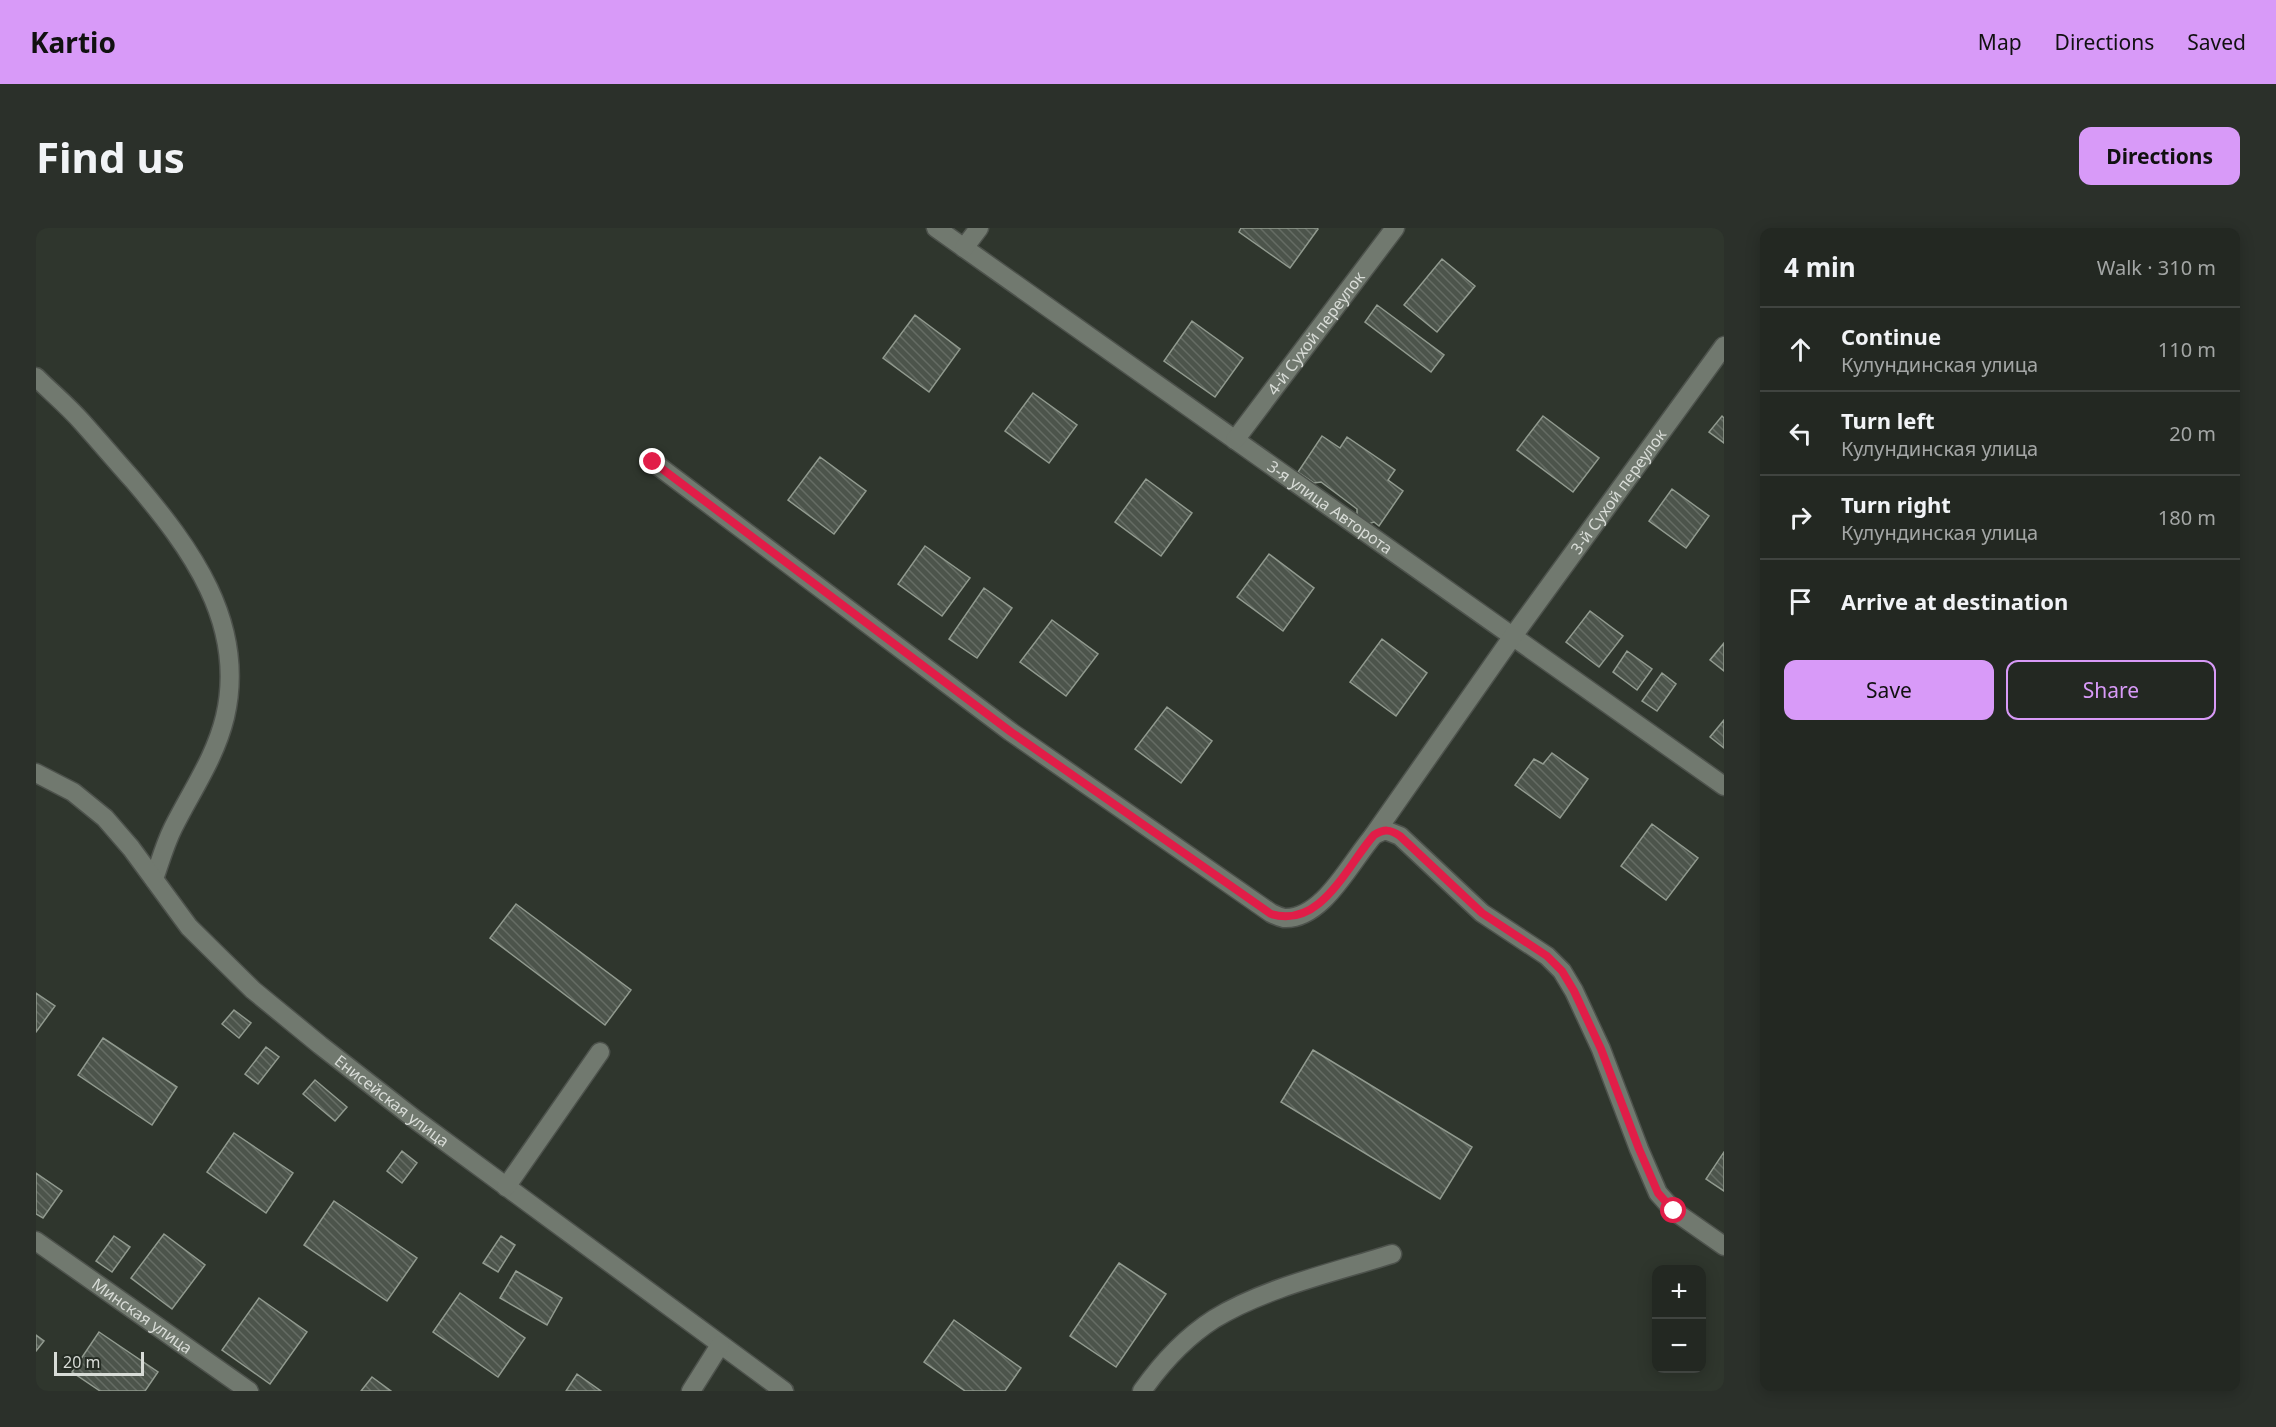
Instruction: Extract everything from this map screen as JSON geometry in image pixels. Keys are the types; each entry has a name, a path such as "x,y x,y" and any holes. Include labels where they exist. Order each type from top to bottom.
{"street":[{"name":"3-я улица Авторота","path":"936,228 1724,786"},
{"path":"964,248 979,228"},
{"name":"4-й Сухой переулок","path":"1235,440 1395,228"},
{"name":"3-й Сухой переулок","path":"653,462 1011,732 1271,914 1284,918 1309,912 1322,903 1373,836 1513,636 1724,346"},
{"path":"36,377 80,420 176,532 201,570 224,629 230,662 231,685 225,717 215,751 173,829 154,879"},
{"name":"Енисейская улица","path":"36,772 73,792 105,818 189,927 253,990 363,1079 506,1187 784,1391"},
{"path":"1373,836 1385,830 1394,832 1482,913 1547,956 1562,971 1601,1049 1658,1193 1674,1211 1724,1246"},
{"path":"506,1187 600,1052"},
{"name":"Минская улица","path":"36,1241 249,1391"},
{"path":"1142,1391 1169,1358 1214,1319 1246,1303 1293,1285 1392,1254"},
{"path":"691,1391 720,1346"}],"building":[{"path":"1241,228 1318,229 1290,268 1239,232"},
{"path":"1442,259 1475,286 1437,332 1404,305"},
{"path":"1377,305 1444,355 1431,372 1365,322"},
{"path":"915,315 960,349 929,392 883,358"},
{"path":"1192,321 1243,358 1215,397 1164,361"},
{"path":"1033,393 1077,425 1049,463 1005,431"},
{"path":"1543,416 1599,458 1573,492 1517,450"},
{"path":"1722,416 1724,418 1724,443 1709,432"},
{"path":"1322,436 1340,448 1347,437 1395,470 1388,480 1403,491 1379,526 1374,522 1365,525 1357,518 1357,509 1321,482 1314,483 1298,472"},
{"path":"820,457 866,491 834,534 788,500"},
{"path":"1146,479 1192,513 1161,556 1115,522"},
{"path":"1672,489 1709,516 1686,548 1649,521"},
{"path":"925,546 970,578 942,616 898,584"},
{"path":"1269,554 1314,588 1283,631 1237,597"},
{"path":"984,588 1012,608 977,658 949,639"},
{"path":"1590,611 1623,636 1599,667 1566,642"},
{"path":"1052,620 1098,654 1066,696 1020,662"},
{"path":"1382,639 1427,673 1396,716 1350,682"},
{"path":"1724,643 1724,671 1710,660"},
{"path":"1627,651 1652,669 1637,690 1613,672"},
{"path":"1662,673 1676,684 1657,711 1642,701"},
{"path":"1167,707 1212,741 1181,783 1135,749"},
{"path":"1724,720 1724,748 1710,737"},
{"path":"1552,753 1588,779 1560,818 1515,785 1534,759 1543,764"},
{"path":"1652,824 1698,858 1666,900 1621,866"},
{"path":"516,904 631,990 605,1025 490,938"},
{"path":"36,993 55,1006 36,1032"},
{"path":"234,1010 251,1023 239,1038 222,1024"},
{"path":"103,1038 177,1087 152,1125 78,1075"},
{"path":"266,1047 279,1057 258,1084 245,1074"},
{"path":"1313,1050 1472,1147 1440,1199 1281,1102"},
{"path":"315,1080 347,1107 335,1121 303,1094"},
{"path":"234,1133 293,1173 266,1213 207,1172"},
{"path":"402,1151 417,1163 402,1183 387,1171"},
{"path":"1724,1152 1724,1191 1706,1179"},
{"path":"36,1173 62,1191 43,1218 36,1214"},
{"path":"334,1201 417,1258 387,1301 304,1245"},
{"path":"164,1234 205,1265 172,1309 131,1278"},
{"path":"114,1236 130,1247 112,1272 96,1261"},
{"path":"501,1236 515,1245 498,1272 483,1263"},
{"path":"1119,1263 1166,1294 1116,1367 1070,1336"},
{"path":"516,1271 562,1298 547,1325 500,1298"},
{"path":"460,1293 525,1338 498,1377 433,1332"},
{"path":"259,1298 307,1332 270,1384 222,1350"},
{"path":"954,1320 1021,1368 1005,1391 965,1391 924,1362"},
{"path":"99,1332 158,1372 145,1391 100,1391 72,1372"},
{"path":"36,1335 44,1341 36,1351"},
{"path":"577,1374 601,1391 566,1391"},
{"path":"372,1377 391,1391 361,1391"}],"route":[{"path":"653,462 1011,732 1271,914 1284,918 1309,912 1322,903 1374,835 1389,830 1400,836 1482,913 1547,956 1562,971 1601,1049 1647,1170 1658,1193 1674,1211"}]}
